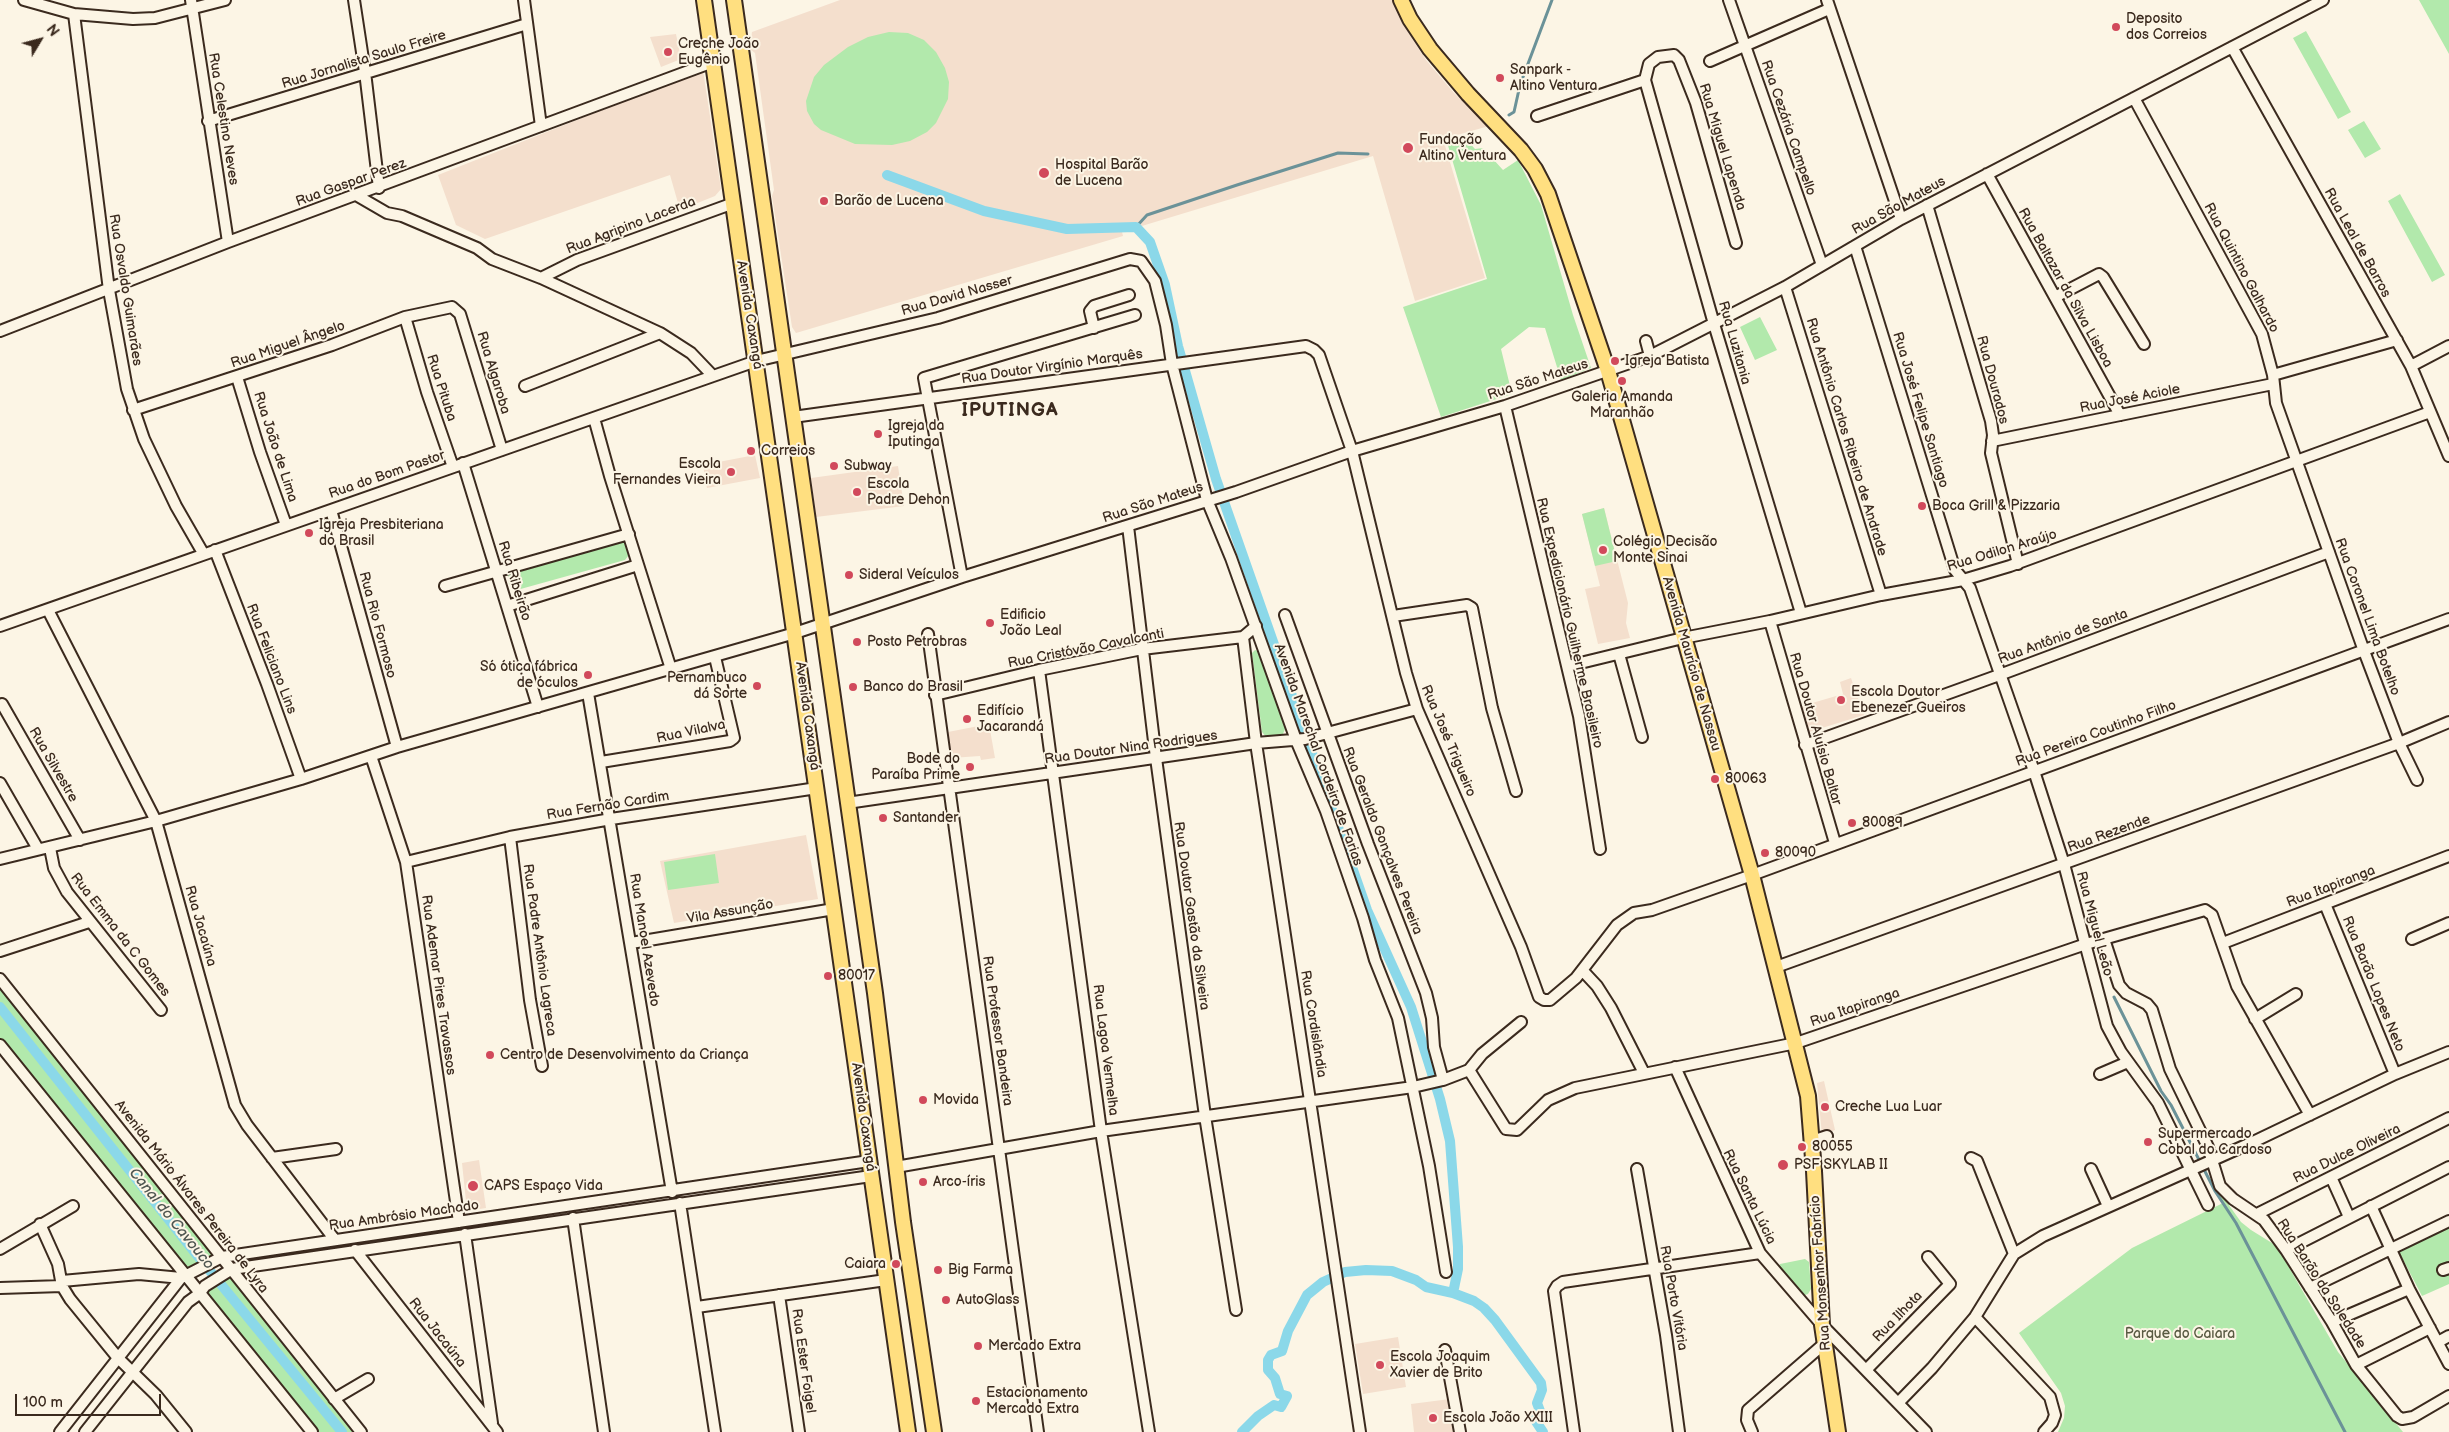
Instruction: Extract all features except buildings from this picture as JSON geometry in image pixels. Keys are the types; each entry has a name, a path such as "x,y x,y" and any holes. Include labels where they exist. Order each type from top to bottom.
{"main road":[{"name":"Avenida Caxangá","path":"704,0 731,204 756,361 908,1432"},
{"name":"Avenida Caxangá","path":"734,0 785,354 821,624 875,993 896,1167 934,1432"},
{"name":"Avenida Maurício de Nassau","path":"1401,0 1414,26 1430,49 1468,94 1522,150 1535,169 1548,194 1608,371 1682,638 1752,874 1784,997"},
{"name":"Rua Monsenhor Fabrício","path":"1784,997 1808,1096 1822,1324 1838,1432"}],"street":[{"path":"24,0 74,14 133,19 155,18 192,4 225,0"},
{"path":"354,0 366,72 379,188"},
{"path":"524,0 541,126"},
{"name":"Rua Cezária Campello","path":"1728,0 1822,265"},
{"name":"Rua São Mateus","path":"0,859 156,821 301,780 397,747 715,657 962,577 1236,492 1352,451 1504,406 1650,356 1785,287 1927,205 2323,0"},
{"name":"Rua Celestino Neves","path":"192,4 208,120 228,242"},
{"path":"1710,61 1828,5 1901,219"},
{"name":"Rua Osvaldo Guimarães","path":"74,14 109,290 133,410 172,498 203,554"},
{"name":"Rua Jornalista Saulo Freire","path":"208,120 527,24"},
{"name":"Rua Leal de Barros","path":"2232,47 2411,366 2449,456"},
{"name":"Rua Miguel Lapenda","path":"1645,80 1645,73 1652,60 1669,55 1679,60 1696,103 1736,243"},
{"name":"Rua Gaspar Perez","path":"0,331 228,242 379,188 713,62"},
{"path":"1537,116 1645,80"},
{"name":"Rua Luzitania","path":"1645,80 1714,324 1801,613"},
{"name":"Rua Quintino Galhardo","path":"2134,98 2249,308 2268,350 2276,403 2297,460"},
{"name":"Rua Baltazar da Silva Lisboa","path":"1987,174 2120,414"},
{"path":"356,195 387,213 402,216 477,248 492,259 541,278 660,334 691,353 713,376"},
{"name":"Rua Agripino Lacerda","path":"541,278 577,260 731,204"},
{"name":"Rua Dourados","path":"1927,205 1991,421 1991,453 2018,564"},
{"name":"Rua José Felipe Santiago","path":"1855,246 1955,570 1964,580"},
{"name":"Rua David Nasser","path":"785,354 938,318 1136,258"},
{"name":"Avenida Marechal Cordeiro de Farias","path":"1136,258 1145,265 1155,281 1207,500 1300,740 1363,918 1375,960 1398,1018 1416,1087 1446,1272"},
{"path":"2055,297 2099,274 2103,277 2144,344"},
{"name":"Rua Antônio Carlos Ribeiro de Andrade","path":"1785,287 1881,595"},
{"path":"1094,328 1090,311 1094,306 1128,296"},
{"name":"Rua Miguel Ângelo","path":"133,410 332,345 405,317 452,307"},
{"name":"Rua Algaroba","path":"452,307 460,314 502,450"},
{"path":"962,577 924,378 1135,315"},
{"name":"Rua Pituba","path":"405,317 452,467"},
{"path":"525,386 660,334"},
{"name":"Rua José Aciole","path":"1992,441 2238,391 2397,340"},
{"path":"1646,341 1650,356"},
{"name":"Rua Doutor Virgínio Marquês","path":"793,417 1174,364 1210,356 1306,346 1314,350"},
{"path":"2411,366 2449,346"},
{"name":"Rua José Trigueiro","path":"1314,350 1319,355 1352,451 1406,674 1417,709 1517,938 1539,996 1544,1000"},
{"name":"Rua do Bom Pastor","path":"0,626 756,361 785,354"},
{"name":"Rua João de Lima","path":"237,377 260,452 286,525"},
{"name":"Rua Expedicionário Guilherme Brasileiro","path":"1504,406 1579,716 1600,848"},
{"name":"Rua Odilon Araújo","path":"1568,666 1682,638 1770,622 1881,595 1964,580 2018,564 2430,412"},
{"path":"594,418 610,476 630,534 671,669"},
{"name":"Rua Coronel Lima Botelho","path":"2297,460 2364,651 2399,743 2416,780"},
{"name":"Rua Ribeirão","path":"463,463 538,707"},
{"name":"Rua Rio Formoso","path":"332,510 397,747"},
{"name":"Rua Doutor Gastão da Silveira","path":"1128,526 1156,758 1205,1116 1236,1310"},
{"path":"445,586 630,534"},
{"name":"Rua Feliciano Lins","path":"215,550 267,684 301,780"},
{"name":"Rua Antônio de Santa","path":"1805,744 2002,674 2329,552"},
{"path":"507,606 638,565"},
{"name":"Rua Miguel Leão","path":"1964,580 1970,588 2002,674 2064,864 2104,1017 2114,1040 2158,1103 2193,1168 2208,1205"},
{"path":"1393,616 1467,604 1472,608 1492,708 1516,790"},
{"name":"Rua Jacaúna","path":"48,610 156,821 235,1105 247,1125 335,1240"},
{"name":"Rua Geraldo Gonçalves Pereira","path":"1285,614 1324,735 1426,993 1432,1018 1434,1046 1442,1081"},
{"name":"Rua Pereira Coutinho Filho","path":"1544,1000 1550,1000 1582,971 1627,916 1652,910 1752,874 2449,619"},
{"name":"Rua Doutor Aluísio Baltar","path":"1770,622 1834,843"},
{"path":"1243,637 1256,626"},
{"name":"Rua Professor Bandeira","path":"928,634 1038,1432"},
{"name":"Rua Cristóvão Cavalcanti","path":"935,695 1039,670 1142,649 1243,637"},
{"name":"Rua Cordislândia","path":"1243,637 1256,743 1360,1432"},
{"path":"1620,654 1642,737"},
{"name":"Rua Vilalva","path":"601,762 721,742 734,738 715,657"},
{"name":"Rua Lagoa Vermelha","path":"1039,670 1101,1132 1149,1432"},
{"name":"Rua Manoel Azevedo","path":"588,693 611,819 672,1192"},
{"name":"Rua Silvestre","path":"2,704 80,840"},
{"name":"Rua Doutor Nina Rodrigues","path":"847,802 1256,743 1300,740 1417,709"},
{"name":"Rua Rezende","path":"1776,968 2399,743 2449,722"},
{"name":"Rua Ademar Pires Travassos","path":"370,756 406,862 459,1222"},
{"path":"0,783 38,849"},
{"name":"Rua Fernão Cardim","path":"406,862 510,837 611,819 817,788"},
{"name":"Rua Padre Antônio Lagreca","path":"510,837 530,1000 542,1066"},
{"name":"Rua Emma da C Gomes","path":"50,848 54,868 59,880 90,922 161,1010"},
{"name":"Rua Itapiranga","path":"1469,1070 1506,1129 1517,1130 1548,1100 1560,1093 1575,1088 1796,1042 2086,944 2204,910 2209,912 2223,943 2449,856"},
{"name":"Rua Barão Lopes Neto","path":"2325,904 2395,1074"},
{"name":"Vila Assunção","path":"631,943 834,909"},
{"path":"0,951 90,922"},
{"path":"2412,939 2449,923"},
{"name":"Rua Barão da Soledade","path":"2104,939 2119,985 2126,993 2147,1004 2152,1010 2170,1069 2211,1160 2216,1180 2220,1186 2233,1199 2257,1214 2286,1250 2332,1322 2356,1365 2397,1416 2402,1419 2413,1417 2449,1396"},
{"path":"2223,943 2237,986 2310,1115"},
{"path":"1582,971 1597,986 1611,1008 1644,1073"},
{"name":"Avenida Mário Álvares Pereira de Lyra","path":"0,979 361,1432"},
{"path":"2255,1019 2296,994"},
{"path":"896,1167 1101,1132 1311,1100 1416,1087 1442,1081 1469,1070 1482,1054 1521,1022"},
{"path":"0,1045 186,1275 202,1290 312,1432"},
{"path":"1899,1402 1932,1368 1975,1317 2014,1254 2043,1236 2310,1115 2395,1074 2449,1052"},
{"path":"2100,1074 2128,1062"},
{"name":"Rua Santa Lúcia","path":"1675,1067 1760,1253 1822,1324 1926,1432"},
{"name":"Rua Dulce Oliveira","path":"2257,1214 2449,1118"},
{"path":"1812,1141 1827,1136"},
{"path":"272,1158 336,1149"},
{"path":"1971,1158 1977,1161 2014,1254"},
{"name":"Rua Ambrósio Machado","path":"186,1275 221,1258 869,1161"},
{"name":"Rua Porto Vitória","path":"1637,1169 1679,1432"},
{"path":"2091,1169 2108,1206"},
{"path":"2286,1250 2371,1206 2448,1170"},
{"name":"Rua Ambrósio Machado","path":"85,1432 188,1302 230,1270 573,1218 871,1176"},
{"path":"2331,1177 2350,1217"},
{"path":"680,1203 715,1432"},
{"path":"0,1249 73,1206"},
{"path":"2371,1206 2389,1248 2449,1364"},
{"path":"573,1218 604,1432"},
{"path":"2310,1288 2389,1248 2449,1221"},
{"path":"40,1224 58,1264 62,1284 118,1358 156,1395 181,1430"},
{"path":"465,1234 495,1429"},
{"name":"Rua Jacaúna","path":"355,1250 495,1429"},
{"path":"1574,1432 1554,1291 1562,1282 1760,1253"},
{"name":"Rua Ilhota","path":"1867,1369 1950,1284 1928,1257"},
{"path":"0,1288 62,1284 139,1274 186,1275"},
{"path":"60,1432 186,1275"},
{"path":"697,1307 886,1280"},
{"path":"2332,1322 2409,1288"},
{"name":"Rua Ester Foigel","path":"779,1295 799,1432"},
{"path":"1975,1317 2050,1397 2055,1415 2052,1423 2044,1432"},
{"path":"2356,1365 2430,1328"},
{"path":"2438,1342 2449,1336"},
{"path":"1752,1432 1747,1420 1748,1410 1825,1343"},
{"path":"1445,1350 1460,1432"},
{"path":"334,1399 368,1379"}],"shaded area":[{"name":"Hospital Barão de Lucena","path":"840,0 1394,0 1409,34 1426,60 1454,93 1489,126 1443,139 1485,278 1415,301 1373,156 1122,232 1123,236 796,333 792,327 772,196 774,190 755,53 750,49 752,32"},
{"name":"Creche João Eugênio","path":"676,34 681,59 661,67 650,37"},
{"path":"703,70 721,189 715,196 680,210 670,175 485,239 456,225 438,175"},
{"name":"Escola Fernandes Vieira","path":"755,455 760,478 707,488 703,465"},
{"name":"Escola Padre Dehon","path":"898,466 904,506 816,517 811,478"},
{"name":"Colégio Decisão Monte Sinai","path":"1604,508 1628,603 1626,623 1630,638 1598,644 1585,589 1600,586 1582,514"},
{"name":"Escola Doutor Ebenezer Gueiros","path":"1851,678 1864,715 1809,732 1802,706 1843,694 1840,682"},
{"path":"989,724 995,758 981,760 980,756 951,758 948,732"},
{"path":"806,835 818,899 674,923 660,861"},
{"name":"Creche Lua Luar","path":"1824,1081 1835,1130 1822,1135 1817,1083"},
{"name":"CAPS Espaço Vida","path":"479,1160 486,1208 467,1211 462,1163"},
{"name":"Escola Joaquim Xavier de Brito","path":"1398,1337 1406,1387 1363,1394 1355,1344"},
{"name":"Escola João XXIII","path":"1450,1399 1456,1432 1414,1432 1411,1404"}],"green space":[{"path":"2419,0 2449,0 2449,54"},
{"path":"2306,31 2351,112 2338,119 2293,38"},
{"path":"889,32 908,33 924,40 936,52 945,68 949,82 948,99 936,123 927,132 910,141 892,145 855,144 821,130 814,124 807,111 806,101 814,77 824,65 848,47 868,37"},
{"path":"2364,121 2381,149 2365,158 2348,130"},
{"path":"1464,137 1475,149 1483,148 1503,170 1518,160 1541,205 1573,315 1591,368 1561,380 1545,328 1529,327 1501,349 1512,394 1441,417 1403,307 1487,279 1447,142"},
{"path":"2400,194 2445,275 2432,282 2388,201"},
{"path":"1760,317 1777,350 1755,360 1740,327"},
{"path":"1604,508 1617,561 1595,566 1582,514"},
{"path":"623,540 629,555 625,560 517,590 509,584 508,572"},
{"path":"1255,650 1260,652 1286,727 1282,736 1267,738 1262,732 1252,653"},
{"path":"715,854 719,883 668,890 664,862"},
{"path":"0,983 213,1252 212,1258 190,1269 182,1266 0,1040"},
{"name":"Parque do Caiara","path":"2206,1173 2241,1222 2272,1243 2280,1252 2338,1352 2403,1432 2058,1432 2064,1418 2065,1406 2061,1393 2019,1333 2132,1248 2223,1203"},
{"path":"2449,1227 2449,1284 2422,1296 2398,1250"},
{"path":"1805,1259 1809,1262 1811,1289 1808,1294 1802,1296 1778,1268 1780,1264"},
{"path":"224,1276 232,1276 359,1432 315,1432 207,1295 206,1291"}],"waterway":[{"path":"1509,115 1514,112 1520,85 1552,0"},
{"path":"1136,227 1147,215 1338,153 1368,154"},
{"path":"887,175 984,211 1067,229 1136,227 1150,242 1165,285 1178,346 1216,479 1367,910 1411,1007 1440,1099 1450,1141 1458,1247 1458,1269 1453,1293"},
{"path":"2114,997 2161,1091 2171,1105 2215,1191 2236,1223 2345,1432"},
{"name":"Canal do Cavouco","path":"0,1007 196,1254 342,1432"},
{"path":"1242,1432 1258,1416 1274,1405 1281,1407 1287,1396 1280,1394 1275,1378 1268,1370 1268,1360 1271,1355 1282,1351 1288,1331 1307,1295 1323,1282 1345,1272 1366,1270 1392,1271 1416,1280 1426,1287 1453,1293 1474,1301 1484,1308 1541,1383 1542,1390 1537,1403 1540,1411 1535,1420 1543,1432"}],"place":[{"name":"Deposito dos Correios","path":"2116,27"},
{"name":"Creche João Eugênio","path":"668,52"},
{"name":"Sanpark - Altino Ventura","path":"1500,78"},
{"name":"Fundação Altino Ventura","path":"1408,148"},
{"name":"Hospital Barão de Lucena","path":"1044,173"},
{"name":"Barão de Lucena","path":"824,201"},
{"name":"Igreja Batista","path":"1615,361"},
{"name":"Galeria Amanda Maranhão","path":"1622,381"},
{"name":"Igreja da Iputinga","path":"878,434"},
{"name":"Correios","path":"751,451"},
{"name":"Subway","path":"834,466"},
{"name":"Escola Fernandes Vieira","path":"731,472"},
{"name":"Escola Padre Dehon","path":"857,492"},
{"name":"Boca Grill & Pizzaria","path":"1922,506"},
{"name":"Igreja Presbiteriana do Brasil","path":"309,533"},
{"name":"Colégio Decisão Monte Sinai","path":"1603,550"},
{"name":"Sideral Veículos","path":"849,575"},
{"name":"Edificio João Leal","path":"990,623"},
{"name":"Posto Petrobras","path":"857,642"},
{"name":"Só ótica fábrica de óculos","path":"588,675"},
{"name":"Pernambuco dá Sorte","path":"757,686"},
{"name":"Banco do Brasil","path":"853,687"},
{"name":"Escola Doutor Ebenezer Gueiros","path":"1841,700"},
{"name":"Edifício Jacarandá","path":"967,719"},
{"name":"Bode do Paraíba Prime","path":"970,767"},
{"name":"80063","path":"1715,779"},
{"name":"Santander","path":"883,818"},
{"name":"80089","path":"1852,823"},
{"name":"80090","path":"1765,853"},
{"name":"80017","path":"828,976"},
{"name":"Centro de Desenvolvimento da Criança","path":"490,1055"},
{"name":"Movida","path":"923,1100"},
{"name":"Creche Lua Luar","path":"1825,1107"},
{"name":"Supermercado Cobal do Cardoso","path":"2148,1142"},
{"name":"80055","path":"1802,1147"},
{"name":"PSF SKYLAB II","path":"1783,1165"},
{"name":"Arco-íris","path":"923,1182"},
{"name":"CAPS Espaço Vida","path":"473,1186"},
{"name":"Caiara","path":"896,1264"},
{"name":"Big Farma","path":"938,1270"},
{"name":"AutoGlass","path":"946,1300"},
{"name":"Mercado Extra","path":"978,1346"},
{"name":"Escola Joaquim Xavier de Brito","path":"1380,1365"},
{"name":"Estacionamento Mercado Extra","path":"976,1401"},
{"name":"Escola João XXIII","path":"1433,1418"}],"district":[{"name":"IPUTINGA","path":"1010,411"}]}
